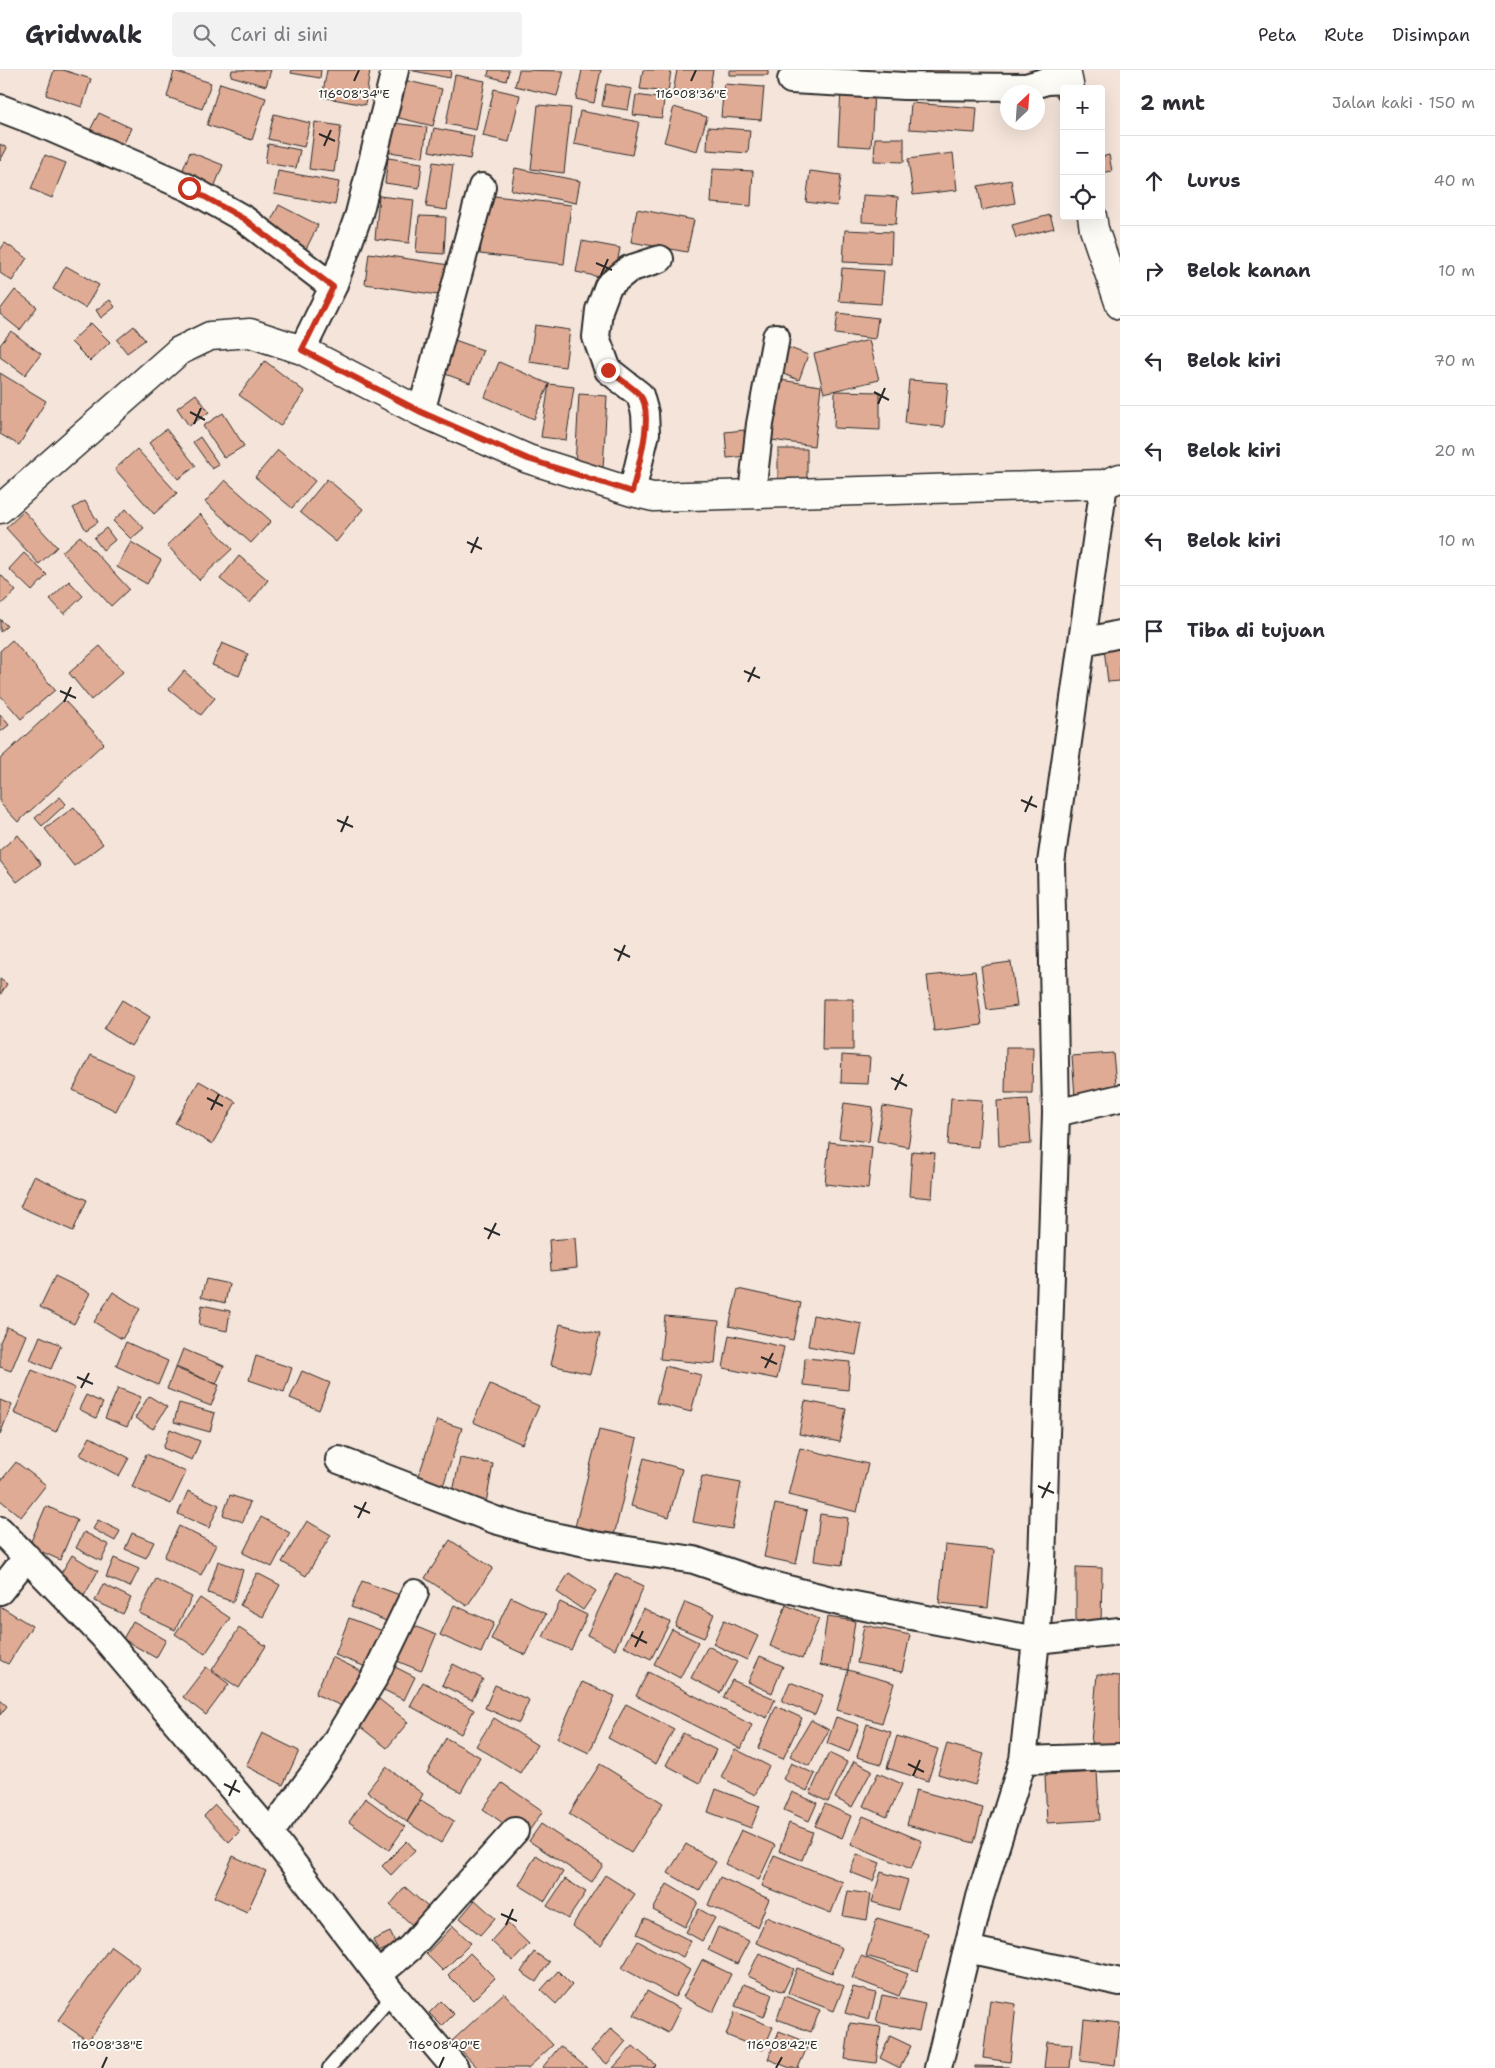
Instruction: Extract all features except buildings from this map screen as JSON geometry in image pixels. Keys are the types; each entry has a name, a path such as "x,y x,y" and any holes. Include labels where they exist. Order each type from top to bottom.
{"street":[{"path":"302,350 333,287 359,214 394,70"},
{"path":"791,80 904,86 1056,81"},
{"path":"0,108 189,188 244,219 333,287"},
{"path":"421,412 482,187"},
{"path":"1093,220 1120,305"},
{"path":"632,492 646,433 645,413 640,395 608,370 596,337 599,310 608,286 629,269 660,258"},
{"path":"0,509 179,352 210,336 250,333 302,350 421,412 528,459 632,492 654,497 1112,481 1083,642 1051,863 1056,1113 1042,1562 1023,1760 980,1897 938,2068"},
{"path":"752,493 760,424 776,338"},
{"path":"1083,642 1120,634"},
{"path":"1056,1113 1120,1098"},
{"path":"339,1460 495,1520 544,1534 595,1545 694,1560 753,1580 839,1602 1036,1640 1120,1631"},
{"path":"0,1530 103,1636 270,1833 385,1985 455,2068"},
{"path":"0,1591 27,1557"},
{"path":"270,1833 326,1758 374,1678 415,1592"},
{"path":"1023,1760 1120,1757"},
{"path":"385,1985 410,1948 515,1831"},
{"path":"967,1949 1120,1982"}],"lane":[{"path":"328,2068 385,1985"}],"route":[{"path":"189,188 244,219 333,287 302,350 421,412 528,459 632,492 646,433 645,413 640,395 608,370"}]}
